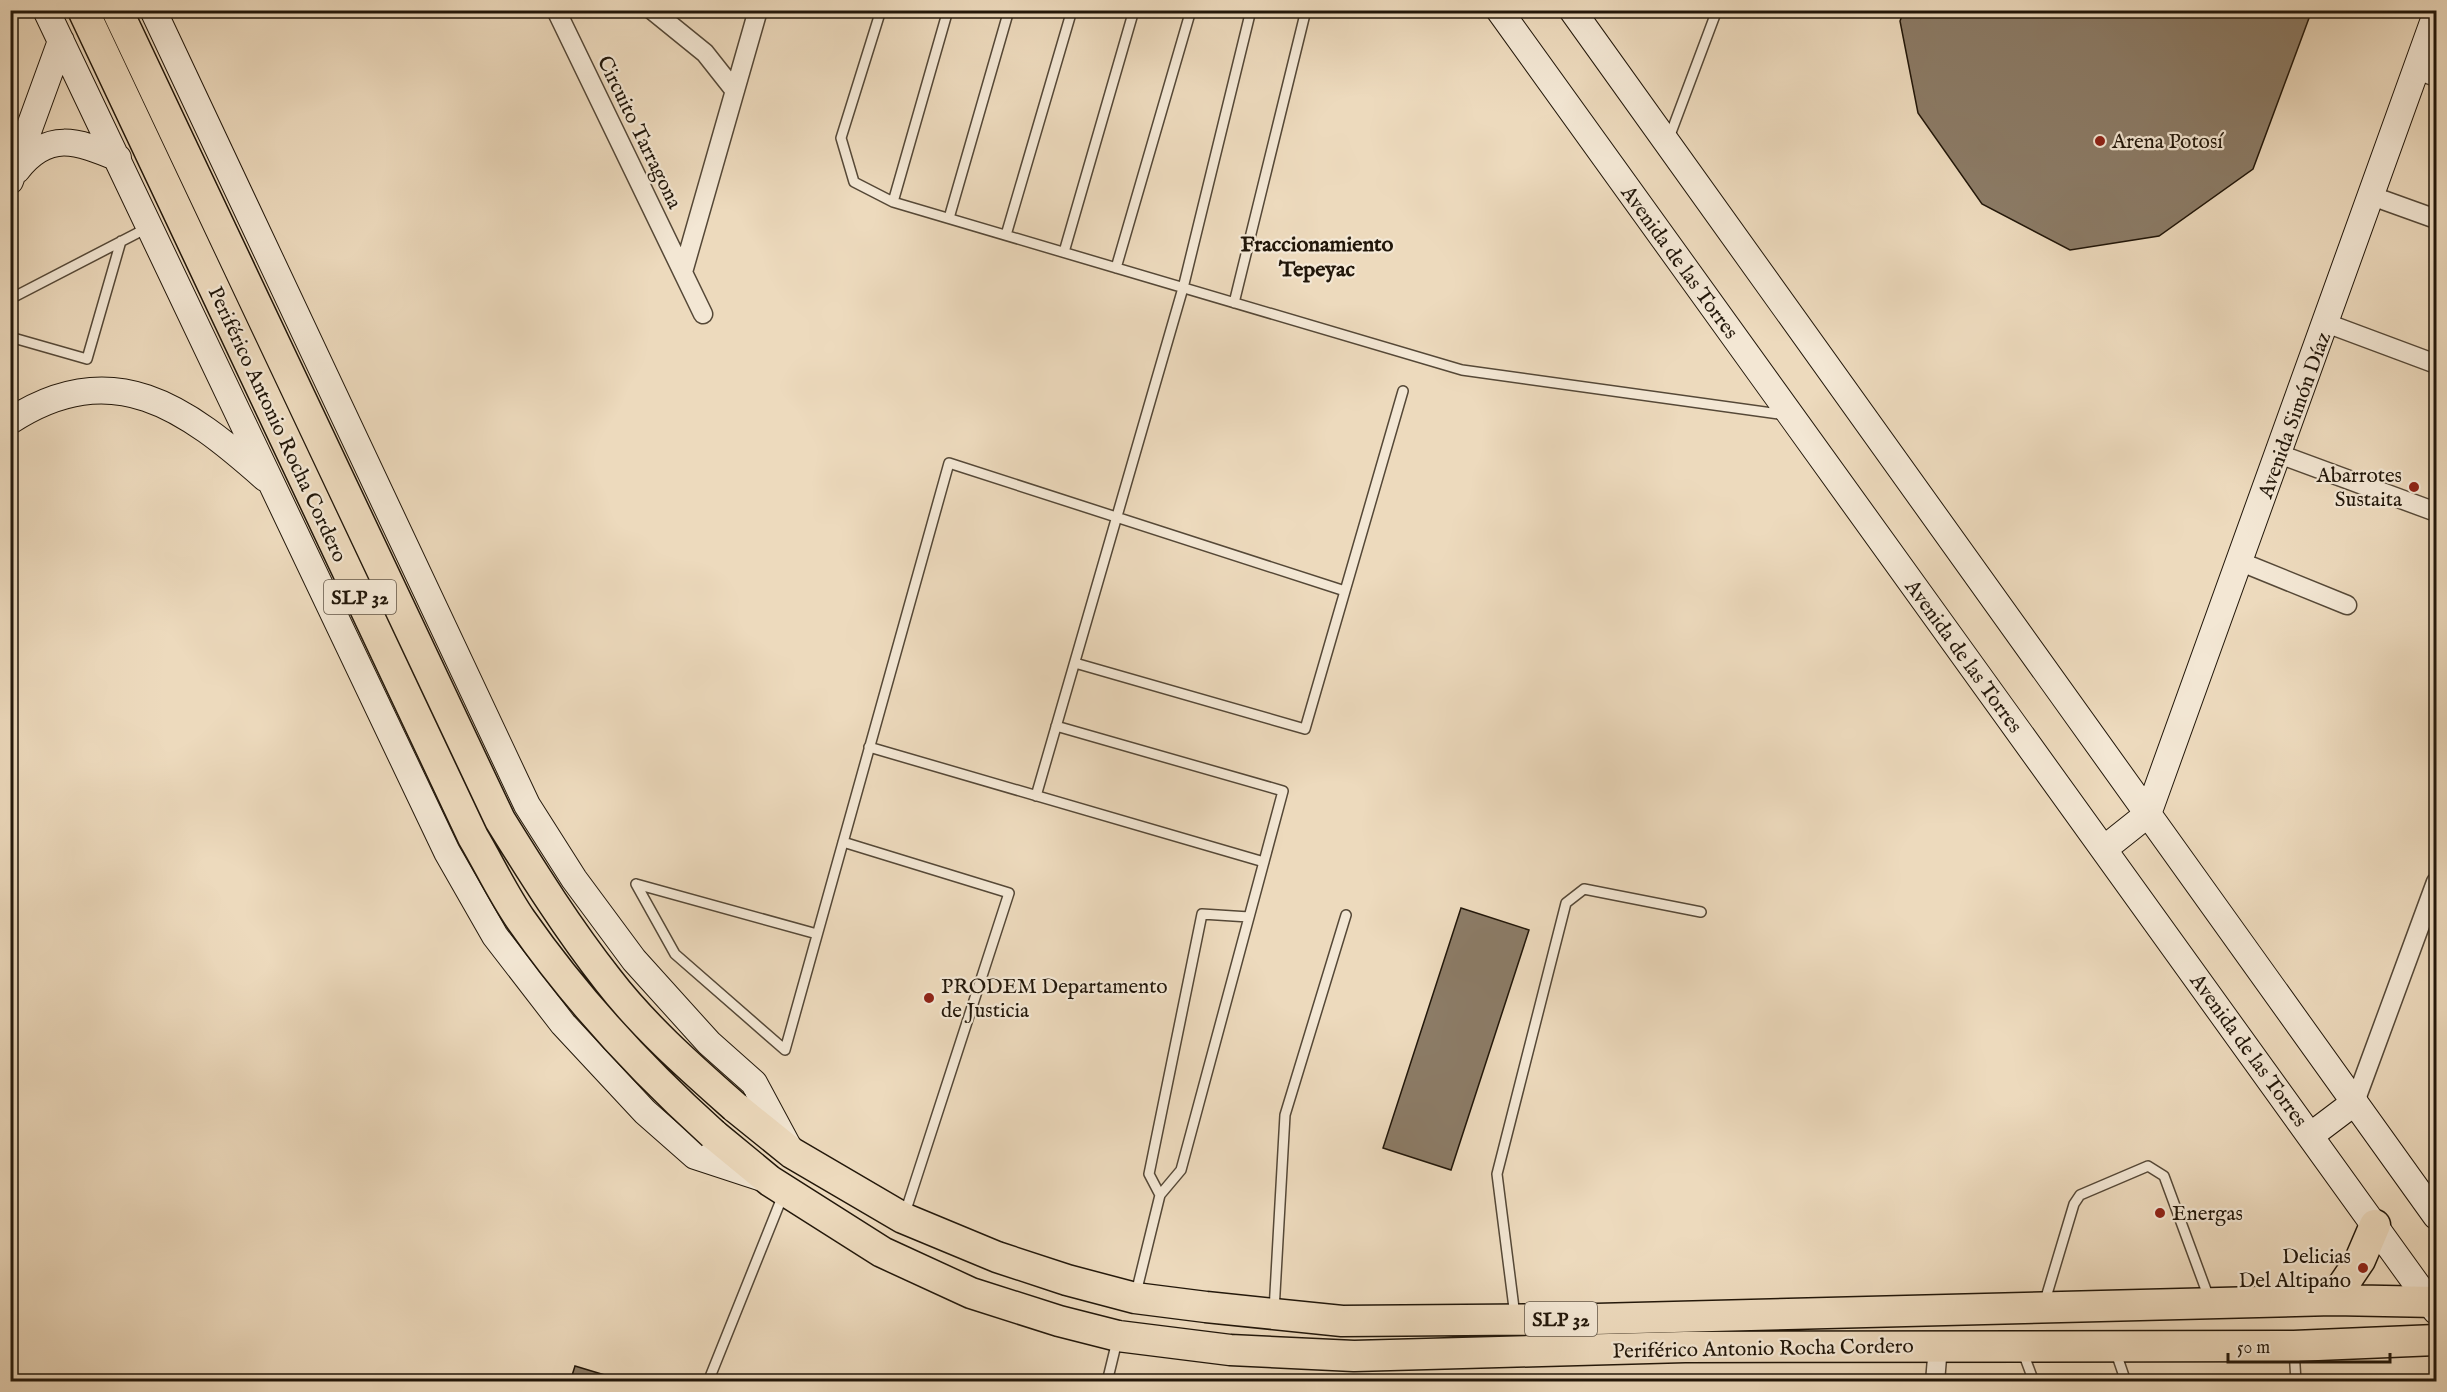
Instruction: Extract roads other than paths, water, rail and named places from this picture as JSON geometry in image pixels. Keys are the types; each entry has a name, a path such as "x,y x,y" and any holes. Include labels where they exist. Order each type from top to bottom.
{"highway":[{"name":"Periférico Antonio Rocha Cordero","path":"83,10 473,837 520,918 584,1005 665,1090 713,1134 778,1185 882,1252 971,1293 1059,1322 1118,1336 1230,1350 1354,1356 1685,1347 2294,1346 2436,1340"},
{"name":"Periférico Antonio Rocha Cordero","path":"117,10 500,820 548,898 609,982 688,1066 792,1153 903,1218 997,1257 1135,1298 1342,1321 2333,1300 2434,1305"},
{"path":"2333,1300 2360,1260 2375,1225"}],"main road":[{"path":"46,10 151,226 447,852 495,936 563,1024 645,1112 695,1156 778,1185"},
{"path":"153,10 527,805 574,879 634,960 709,1043 754,1083 792,1153"},
{"name":"Avenida de las Torres","path":"1498,10 2434,1305"},
{"path":"1572,10 2436,1216"},
{"name":"Avenida Simón Díaz","path":"2148,814 2372,196 2427,74 2436,14"},
{"path":"12,178 61,41"},
{"path":"94,110 89,88 90,74 97,62 108,52 122,47 137,46 151,50 185,77"},
{"path":"12,178 29,154 58,141 84,144 118,158"},
{"path":"10,421 29,409 73,393 115,391 149,397 186,415 273,486"},
{"path":"2104,849 2148,814"},
{"path":"2310,1136 2355,1102"}],"street":[{"name":"Circuito Tarragona","path":"556,10 703,314"},
{"path":"652,10 705,53 735,91"},
{"name":"Circuito Tarragona","path":"683,272 758,10"},
{"path":"2372,196 2436,219"},
{"path":"2326,323 2436,364"},
{"path":"2279,454 2436,512"},
{"path":"2241,562 2347,605"},
{"path":"2355,1102 2436,882"},
{"path":"1935,1382 1938,1346"}],"lane":[{"path":"881,10 841,138 854,182 893,202 1462,370 1791,416"},
{"path":"893,202 948,10"},
{"path":"949,218 1009,10"},
{"path":"1006,235 1072,10"},
{"path":"1064,252 1134,10"},
{"path":"1116,268 1191,10"},
{"path":"1036,796 1183,288 1251,10"},
{"path":"1234,303 1306,10"},
{"path":"1667,143 1717,10"},
{"path":"10,299 151,226"},
{"path":"10,337 87,359 121,241"},
{"path":"1074,663 1305,729 1403,391"},
{"path":"817,933 636,884 675,954 785,1050 949,463 1345,591"},
{"path":"1056,726 1283,791 1181,1170 1160,1195 1135,1298"},
{"path":"869,747 1264,862"},
{"path":"843,842 1009,893 903,1218"},
{"path":"1516,1319 1497,1174 1566,903 1584,889 1701,912"},
{"path":"1160,1195 1149,1174 1202,914 1249,917"},
{"path":"1274,1314 1285,1115 1346,915"},
{"path":"2043,1307 2074,1204 2080,1195 2148,1166 2163,1176 2211,1303"},
{"path":"708,1382 778,1185"},
{"path":"1107,1382 1118,1336"},
{"path":"2020,1346 2034,1382"},
{"path":"2114,1346 2126,1382"},
{"path":"2294,1346 2296,1382"}],"place":[{"name":"Arena Potosí","path":"2100,141"},
{"name":"Abarrotes Sustaita","path":"2414,487"},
{"name":"PRODEM Departamento de Justicia","path":"929,998"},
{"name":"Energas","path":"2160,1213"},
{"name":"Delicias Del Altipano","path":"2363,1268"}],"district":[{"name":"Fraccionamiento Tepeyac","path":"1317,256"}]}
